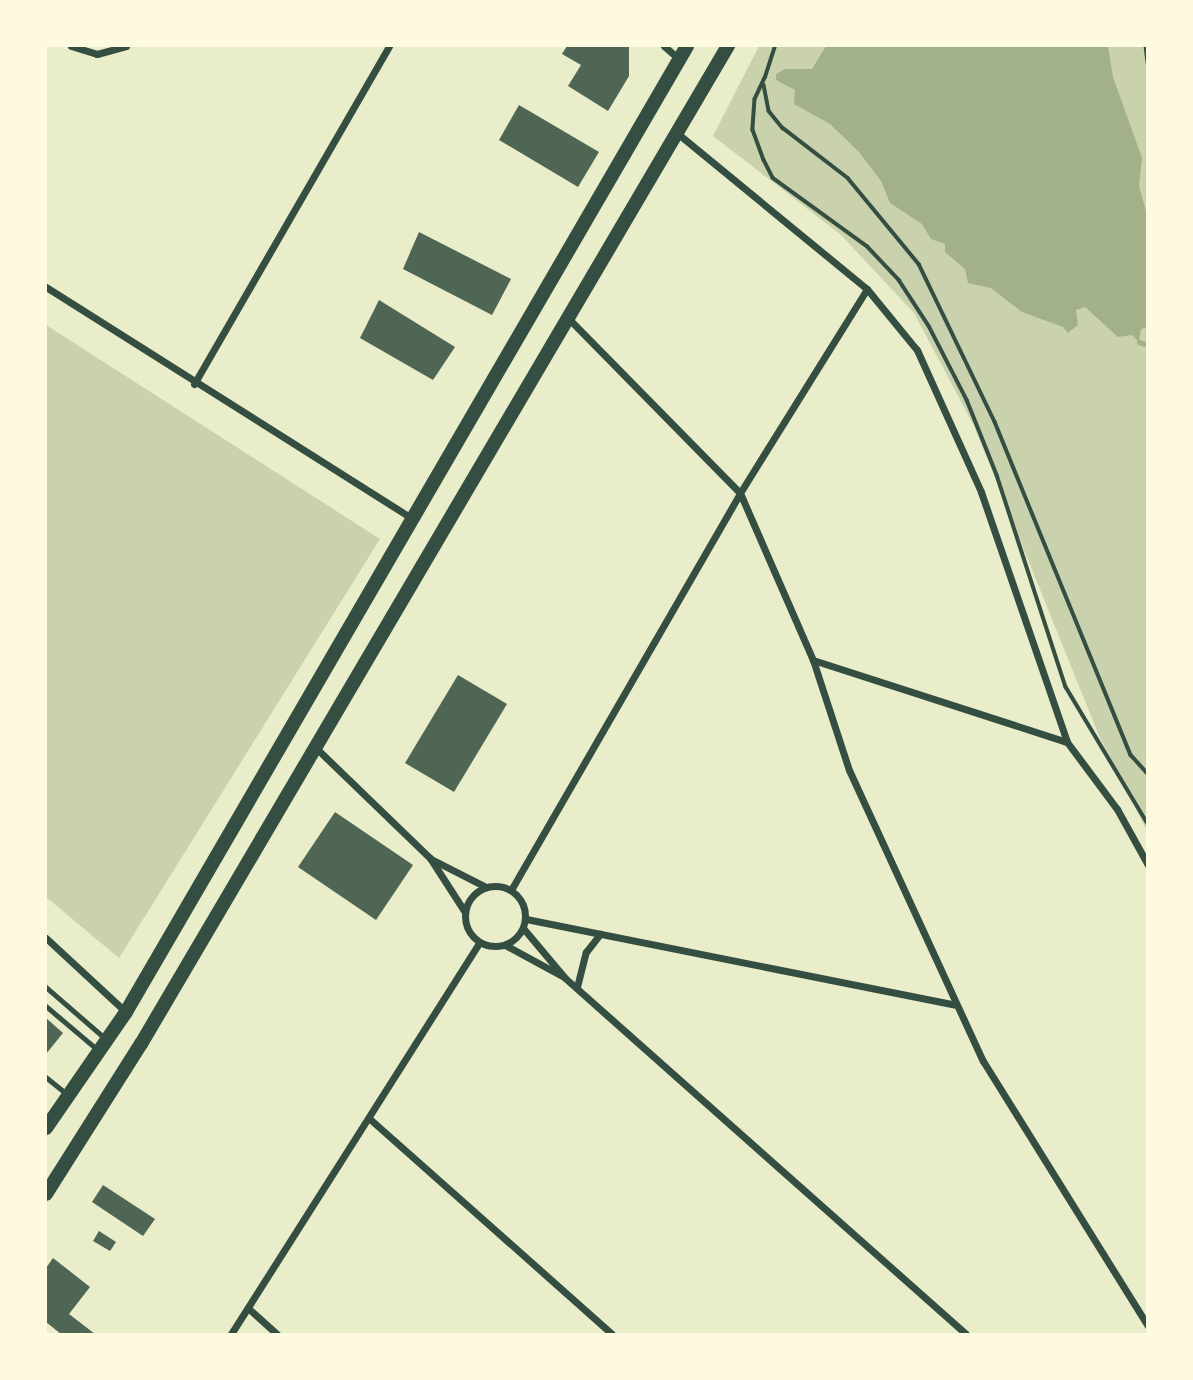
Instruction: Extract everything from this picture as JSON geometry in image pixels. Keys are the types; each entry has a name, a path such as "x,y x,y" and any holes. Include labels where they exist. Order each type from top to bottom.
{"main road":[{"path":"46,1128 126,1012 687,46"},
{"path":"46,1194 141,1044 728,46"}],"street":[{"path":"71,46 97,54 126,46"},
{"path":"194,384 389,46"},
{"path":"664,46 679,59"},
{"path":"677,133 867,289 917,350 981,492 1067,742 1117,809 1147,866"},
{"path":"46,287 194,384 412,518"},
{"path":"511,890 740,493 867,289"},
{"path":"568,318 740,493 813,660 849,770 983,1061 1147,1326"},
{"path":"813,660 1067,742"},
{"path":"316,747 430,858 465,912 468,929 480,942 505,945 577,987 966,1335"},
{"path":"430,858 486,887 511,890 523,902 524,924 565,978"},
{"path":"465,912 472,896 486,887"},
{"path":"524,924 600,934 956,1005"},
{"path":"505,945 524,924"},
{"path":"577,987 586,952 600,934"},
{"path":"46,938 126,1012"},
{"path":"231,1335 371,1120 480,942"},
{"path":"371,1120 612,1335"},
{"path":"249,1309 277,1335"}],"lane":[{"path":"46,987 103,1045"},
{"path":"46,1006 103,1045"},
{"path":"46,1077 68,1094"}],"path":[{"path":"775,46 763,90 769,111 783,128 848,178 919,264 995,422 1131,755 1147,774"},
{"path":"1146,46 1147,62"}],"shaded area":[{"path":"759,46 1147,46 1147,831 1100,738 974,426 914,313 840,234 713,136"},
{"path":"826,46 1108,46 1113,77 1142,158 1139,186 1148,219 1148,327 1141,329 1139,342 1132,335 1118,337 1085,307 1076,310 1078,325 1068,333 1063,327 1022,312 991,288 968,283 965,269 945,252 945,244 931,239 922,224 890,203 881,181 859,152 830,124 794,104 795,90 776,80 776,74 785,69 812,69"},
{"path":"46,325 380,539 119,958 46,897"}],"building":[{"path":"567,46 629,46 629,76 608,111 568,86 581,65 562,54"},
{"path":"519,105 599,152 578,187 499,140"},
{"path":"419,232 511,279 492,315 403,269"},
{"path":"379,300 455,347 433,380 360,338"},
{"path":"458,675 507,704 454,792 405,763"},
{"path":"335,812 413,865 376,920 298,867"},
{"path":"46,1018 63,1033 46,1054"},
{"path":"103,1185 155,1219 143,1236 92,1202"},
{"path":"99,1231 116,1242 110,1251 93,1241"},
{"path":"53,1258 90,1287 69,1314 95,1334 61,1334 46,1322 46,1268"}],"waterway":[{"path":"1139,342 1148,345"}]}
